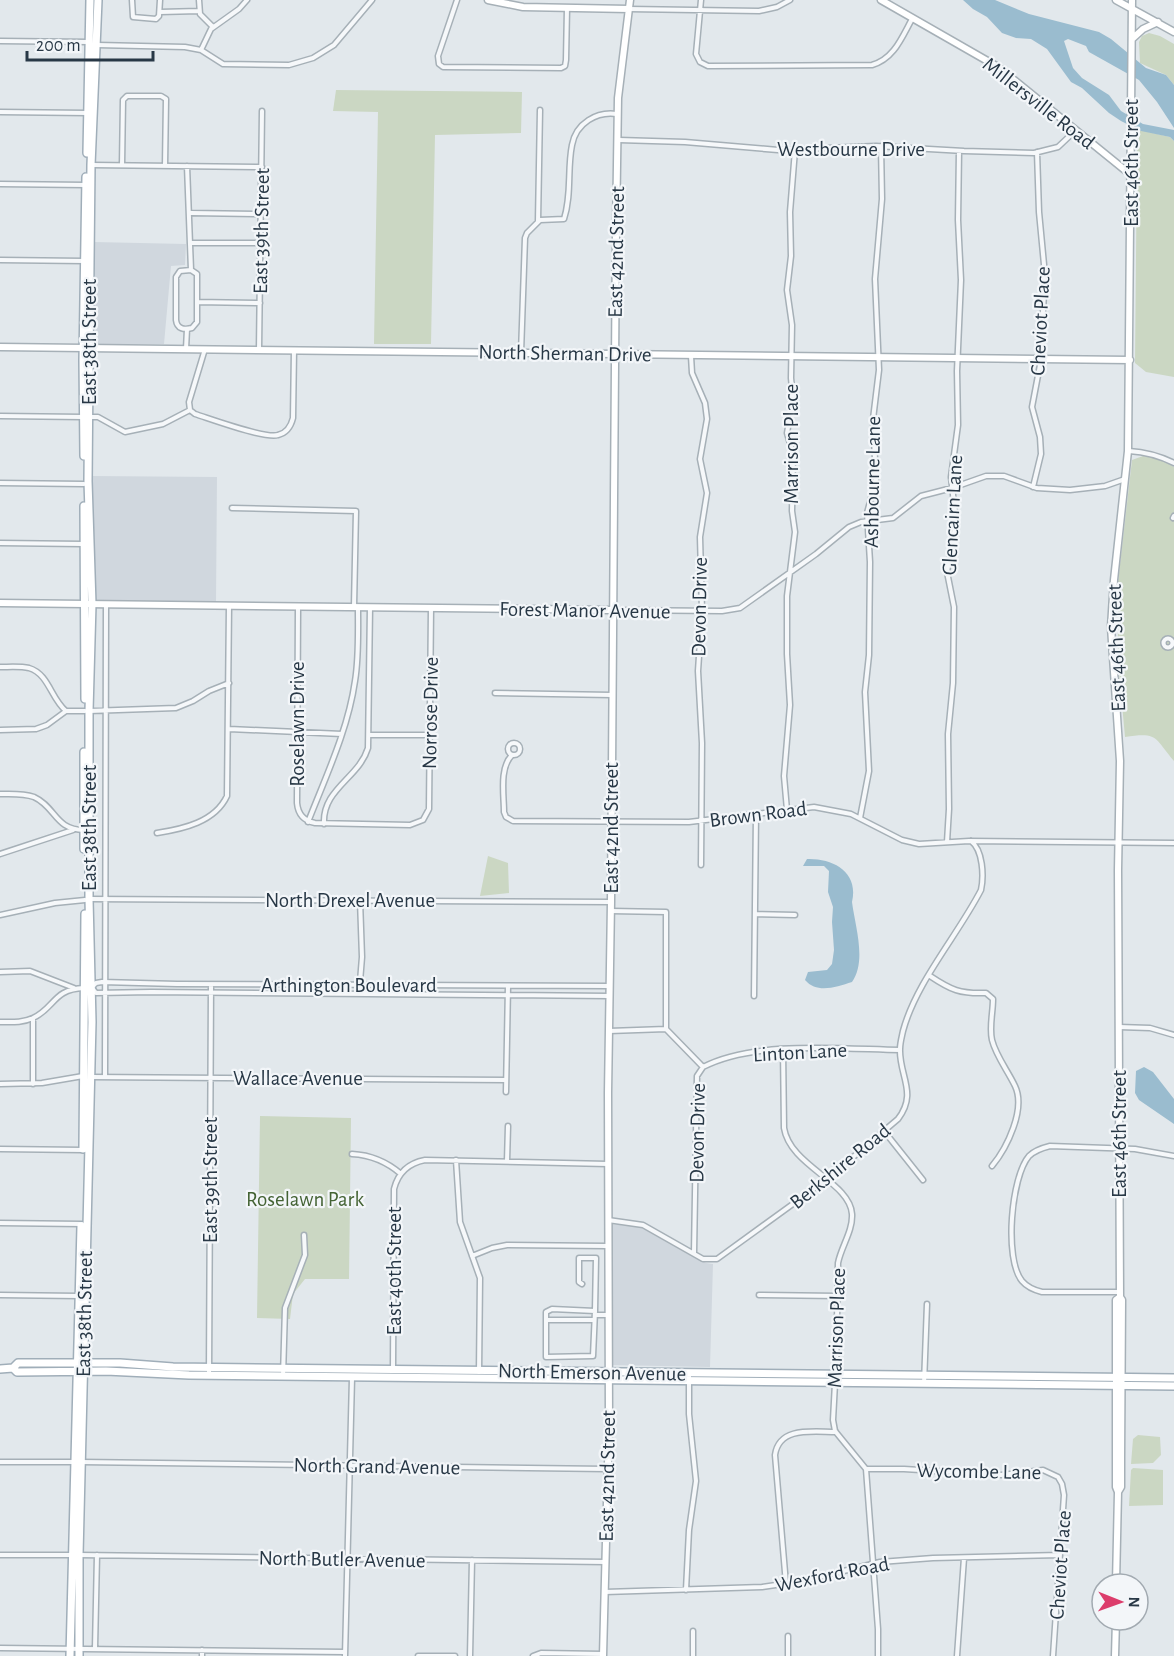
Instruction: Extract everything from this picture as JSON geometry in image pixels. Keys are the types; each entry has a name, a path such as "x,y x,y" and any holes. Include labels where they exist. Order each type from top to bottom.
{"main road":[{"name":"East 38th Street","path":"86,349 93,43 90,0"},
{"name":"East 38th Street","path":"88,604 84,544 86,185 88,113 98,0"},
{"path":"488,0 511,6 557,4 567,8 629,9"},
{"name":"East 42nd Street","path":"603,1655 609,1376 607,1220 614,354 618,114 630,0"},
{"name":"Millersville Road","path":"882,0 998,67 1131,175"},
{"path":"1116,0 1174,32"},
{"name":"East 46th Street","path":"1116,1572 1118,1492 1116,1487 1122,1300 1120,1294 1119,1026 1120,761 1112,618 1128,452 1132,0"},
{"path":"1132,42 1143,29 1158,22"},
{"name":"North Sherman Drive","path":"0,347 1130,360"},
{"name":"East 38th Street","path":"86,417 89,501 87,900"},
{"name":"Forest Manor Avenue","path":"0,603 612,610"},
{"name":"East 38th Street","path":"70,1652 76,1555 89,988 84,830 87,711"},
{"name":"East 38th Street","path":"81,1362 79,1296 87,1077"},
{"name":"North Emerson Avenue","path":"0,1369 13,1368 18,1363 81,1362 209,1371"},
{"name":"North Emerson Avenue","path":"13,1368 17,1372 209,1371 479,1374 1119,1382 1174,1386"},
{"name":"North Emerson Avenue","path":"352,1373 393,1370 479,1374"},
{"name":"North Emerson Avenue","path":"1119,1382 1174,1378"},
{"name":"East 38th Street","path":"76,1555 79,1652"},
{"path":"1115,1656 1116,1632"}],"street":[{"path":"132,0 131,13 135,19 156,19 160,12 160,0"},
{"path":"199,0 199,11 213,27"},
{"path":"201,50 213,27 239,9 247,0"},
{"path":"0,41 175,46 201,50 223,64 263,66 294,64 322,54 342,38 372,0"},
{"path":"457,0 438,56 439,64 443,67 561,68 565,66 566,60 567,8"},
{"path":"701,0 696,52 699,61 708,66 872,65 891,55 912,19"},
{"path":"629,9 759,11 777,7 790,0"},
{"path":"160,12 199,11"},
{"path":"122,165 123,100 127,96 165,98 165,166"},
{"path":"538,222 540,110"},
{"name":"East 39th Street","path":"259,350 262,111"},
{"path":"0,112 88,113"},
{"path":"521,353 525,238 542,219 561,220 565,218 570,195 572,145 578,131 597,115 618,114"},
{"name":"Westbourne Drive","path":"619,140 677,141 795,150 881,146 959,151 1037,152 1058,147 1076,130"},
{"name":"Ashbourne Lane","path":"860,818 867,788 869,765 865,692 869,655 870,562 867,513 876,480 873,429 879,378 875,279 882,198 881,146"},
{"name":"Marrison Place","path":"788,810 784,776 789,717 787,596 795,532 792,511 793,454 787,433 793,404 792,325 787,290 791,256 790,213 795,150"},
{"name":"Glencairn Lane","path":"947,842 949,809 947,753 953,683 954,607 947,572 956,516 951,473 958,430 957,357 962,280 958,220 959,151"},
{"name":"Cheviot Place","path":"1033,487 1041,454 1040,436 1032,407 1041,358 1045,274 1039,212 1037,152"},
{"path":"91,165 262,167"},
{"path":"187,166 191,270"},
{"path":"0,184 86,185"},
{"path":"190,213 261,214"},
{"path":"191,243 261,243"},
{"path":"0,260 85,261"},
{"path":"183,270 191,270 197,274 197,302 196,325 187,329 180,328 177,323 176,277 183,270"},
{"path":"197,302 260,303"},
{"path":"186,349 187,329"},
{"path":"205,349 189,402 190,410 195,414 268,435 282,434 293,420 294,350"},
{"name":"Devon Drive","path":"691,355 692,374 707,413 707,425 700,455 707,493 700,527 702,611 698,671 702,743 701,866"},
{"path":"0,416 98,417 125,432 163,424 190,410"},
{"path":"1128,452 1157,454 1174,463"},
{"name":"Forest Manor Avenue","path":"612,610 722,612 740,608 816,554 847,528 856,524 893,518 921,496 982,477 995,475 1047,490 1078,490 1106,486 1125,479"},
{"path":"0,483 84,484"},
{"path":"232,508 356,511 357,665 352,698 342,735 308,822 324,824 327,802 361,764 367,752 370,735 370,608"},
{"path":"0,543 84,544"},
{"path":"105,1077 106,604"},
{"path":"157,833 192,826 215,812 225,802 229,791 229,606"},
{"name":"Roselawn Drive","path":"298,606 297,803 299,813 308,822"},
{"name":"Norrose Drive","path":"324,824 411,825 420,823 426,817 429,809 431,608"},
{"path":"0,667 24,667 36,670 66,711"},
{"path":"0,730 26,731 40,728 66,711 178,707 229,683"},
{"path":"495,693 612,695"},
{"path":"229,729 342,735"},
{"path":"370,735 430,735"},
{"name":"Brown Road","path":"512,755 507,761 505,770 504,812 507,818 515,821 701,821 818,807 860,818 907,842 927,844 970,841 1174,843"},
{"path":"0,794 21,794 33,797 44,804 61,823 73,830"},
{"path":"754,996 756,814"},
{"path":"0,854 73,830 84,830"},
{"name":"Berkshire Road","path":"607,1220 647,1227 709,1260 721,1257 826,1180 901,1114 908,1098 900,1050 909,1014 981,890 979,850 970,841"},
{"name":"North Drexel Avenue","path":"0,915 55,903 105,899 611,902"},
{"path":"359,993 362,957 360,900"},
{"path":"609,1030 666,1029 666,912 611,911"},
{"path":"755,914 795,915"},
{"path":"0,972 30,971 74,988"},
{"path":"930,976 956,991 970,994 986,993 993,999 991,1037 1017,1089 1019,1104 1002,1154 992,1166"},
{"name":"Arthington Boulevard","path":"89,988 96,983 610,986"},
{"name":"East 39th Street","path":"209,1371 211,984"},
{"path":"506,1092 508,986"},
{"path":"0,1022 18,1022 33,1018 43,1012 60,994 74,988"},
{"name":"Arthington Boulevard","path":"74,988 89,988 96,993 609,996"},
{"path":"33,1018 33,1084"},
{"path":"1119,1026 1144,1027 1174,1035"},
{"name":"Devon Drive","path":"666,1029 703,1067 697,1076 694,1254"},
{"name":"Marrison Place","path":"783,1049 786,1136 794,1150 847,1200 852,1215 851,1225 839,1257 833,1420 836,1432"},
{"name":"Linton Lane","path":"703,1067 744,1055 783,1049 900,1050"},
{"name":"Wallace Avenue","path":"0,1084 33,1084 87,1077 506,1080"},
{"path":"507,1161 508,1126"},
{"path":"884,1131 923,1180"},
{"path":"1120,1294 1044,1292 1032,1289 1023,1282 1017,1273 1011,1234 1016,1192 1026,1161 1033,1152 1050,1146 1149,1150 1174,1156"},
{"path":"0,1149 83,1150"},
{"path":"352,1154 375,1158 401,1174 407,1167 419,1161 608,1164"},
{"path":"456,1160 459,1218 480,1278 479,1374"},
{"name":"East 40th Street","path":"393,1370 394,1191 401,1174"},
{"path":"0,1223 82,1224"},
{"path":"283,1372 285,1308 305,1255 304,1235"},
{"path":"472,1256 490,1248 511,1245 607,1246"},
{"path":"582,1284 579,1282 579,1258 596,1258 595,1315 594,1354 590,1358 546,1357 546,1312 552,1309 595,1315"},
{"path":"759,1295 837,1296"},
{"path":"0,1296 79,1296"},
{"path":"924,1380 927,1304"},
{"path":"546,1320 608,1315"},
{"path":"0,1648 70,1652 95,1648 345,1654 352,1373"},
{"path":"686,1590 689,1530 696,1483 689,1414 689,1377"},
{"path":"786,1584 776,1448 782,1439 792,1433 836,1432 866,1469 878,1656"},
{"name":"North Grand Avenue","path":"0,1462 607,1469"},
{"name":"Wycombe Lane","path":"866,1469 1001,1475 1041,1470 1056,1476"},
{"name":"Cheviot Place","path":"1053,1656 1064,1493 1062,1484 1056,1476"},
{"name":"North Butler Avenue","path":"0,1555 606,1562"},
{"name":"Wexford Road","path":"605,1592 758,1587 786,1584 873,1564 927,1558 1060,1555"},
{"path":"95,1648 97,1556"},
{"path":"957,1656 964,1558"},
{"path":"470,1656 472,1560"},
{"path":"693,1630 693,1656"},
{"path":"788,1636 788,1656"},
{"path":"202,1650 202,1656"},
{"path":"533,1656 541,1653 603,1655"},
{"path":"418,1656 455,1656"}],"shaded area":[{"path":"94,242 186,244 185,265 171,266 164,344 97,344 95,339"},
{"path":"92,476 217,477 216,603 93,602 91,600"},
{"path":"610,1224 640,1227 706,1263 713,1264 710,1367 612,1365"}],"green space":[{"path":"1149,33 1174,44 1174,85 1166,75 1140,63 1139,42 1142,36"},
{"path":"336,90 522,92 521,133 435,135 431,344 374,344 378,112 333,111"},
{"path":"1140,130 1170,137 1174,141 1174,377 1146,372 1135,363 1137,152"},
{"path":"1143,456 1160,459 1174,467 1174,761 1155,738 1144,735 1125,737 1118,660 1118,582 1132,460"},
{"path":"488,856 508,863 509,893 480,896"},
{"name":"Roselawn Park","path":"260,1116 351,1118 349,1279 305,1279 293,1294 290,1319 257,1318"},
{"path":"1138,1435 1160,1437 1161,1455 1153,1463 1131,1464 1133,1439"},
{"path":"1133,1468 1163,1470 1163,1505 1129,1506"}],"water":[{"path":"963,0 995,0 1029,14 1099,32 1146,68 1166,75 1174,85 1174,128 1139,80 1089,52 1086,46 1068,39 1064,41 1073,68 1082,78 1109,95 1121,111 1143,124 1174,130 1174,141 1170,137 1141,131 1109,113 1082,88 1071,82 1047,49 1031,39 1016,38 1002,33 987,17"},
{"path":"807,859 835,864 848,875 852,882 859,964 852,982 821,988 805,980 808,972 827,970 832,964 834,950 833,907 828,892 829,871 824,866 803,866"},
{"path":"1144,1067 1153,1072 1174,1099 1174,1124 1139,1100 1135,1093 1136,1071"}]}
